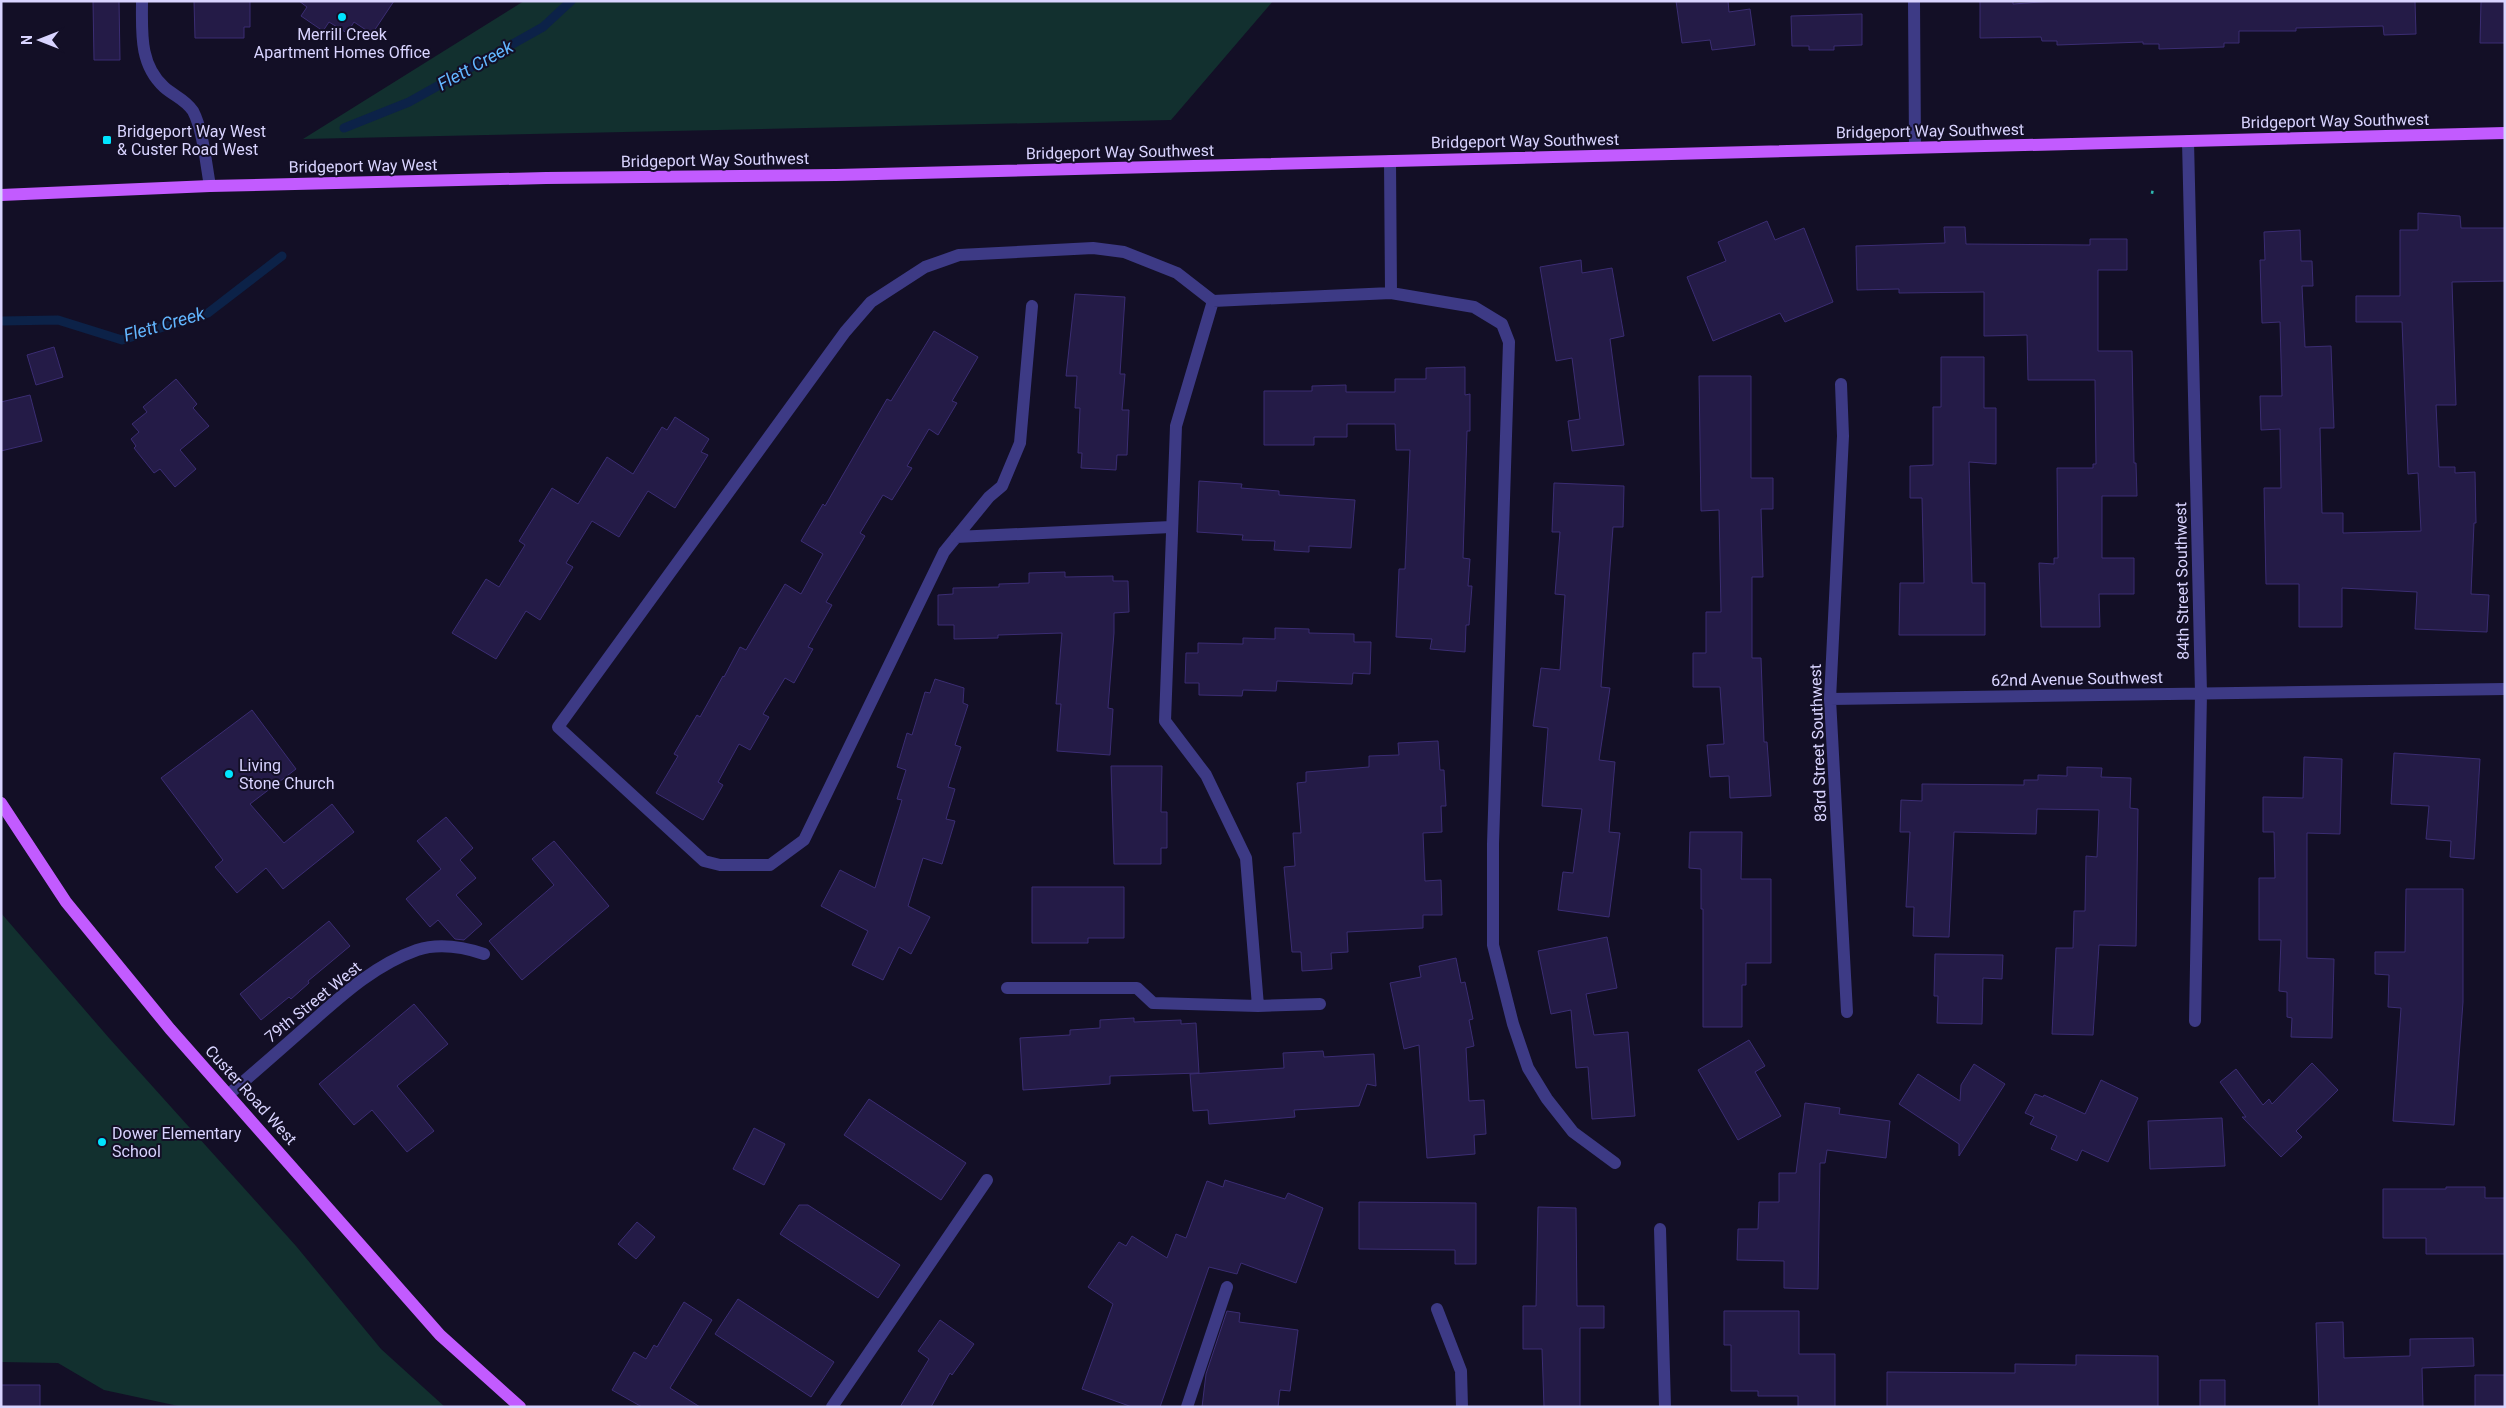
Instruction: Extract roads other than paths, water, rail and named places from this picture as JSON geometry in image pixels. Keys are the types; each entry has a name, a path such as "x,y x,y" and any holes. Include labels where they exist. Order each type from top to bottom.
{"main road":[{"name":"Bridgeport Way Southwest","path":"546,178 836,175 2505,133"},
{"name":"Bridgeport Way West","path":"1,195 210,186 546,178"},
{"name":"Custer Road West","path":"1,803 61,894 91,934 170,1029 440,1335 520,1407"}],"street":[{"path":"142,1 143,52 151,73 165,88 183,98 193,112 210,186"},
{"path":"1914,1 1915,147"},
{"name":"84th Street Southwest","path":"2188,141 2201,693 2195,1020"},
{"path":"1390,161 1391,293"},
{"path":"1032,306 1020,443 1002,486 989,497 944,552 804,840 770,864 720,864 704,861 558,727 845,332 871,302 924,267 959,255 1093,248 1124,252 1177,273 1213,301 1391,293 1474,308 1502,324 1509,342 1493,844 1493,945 1513,1024 1528,1068 1547,1098 1573,1132 1615,1163"},
{"path":"1213,301 1176,426 1165,721 1206,775 1246,858 1258,1006"},
{"name":"83rd Street Southwest","path":"1841,384 1843,436 1830,699 1847,1012"},
{"path":"956,537 1171,527"},
{"name":"62nd Avenue Southwest","path":"1830,699 2505,689"},
{"name":"79th Street West","path":"229,1094 350,988 390,963 418,950 441,946 469,949 484,954"},
{"path":"1007,988 1137,988 1153,1003 1258,1006 1320,1004"},
{"path":"832,1407 987,1180"},
{"path":"1660,1229 1665,1407"},
{"path":"1187,1407 1227,1287"},
{"path":"1437,1309 1461,1371 1462,1407"}],"waterway":[{"name":"Flett Creek","path":"344,128 409,102 543,27 571,1"},
{"name":"Flett Creek","path":"1,321 58,320 122,340 208,313 282,256"}],"place":[{"name":"Merrill Creek Apartment Homes Office","path":"342,17"},
{"name":"Bridgeport Way West & Custer Road West","path":"107,140"},
{"name":"Living Stone Church","path":"229,774"},
{"name":"Dower Elementary School","path":"102,1142"}]}
